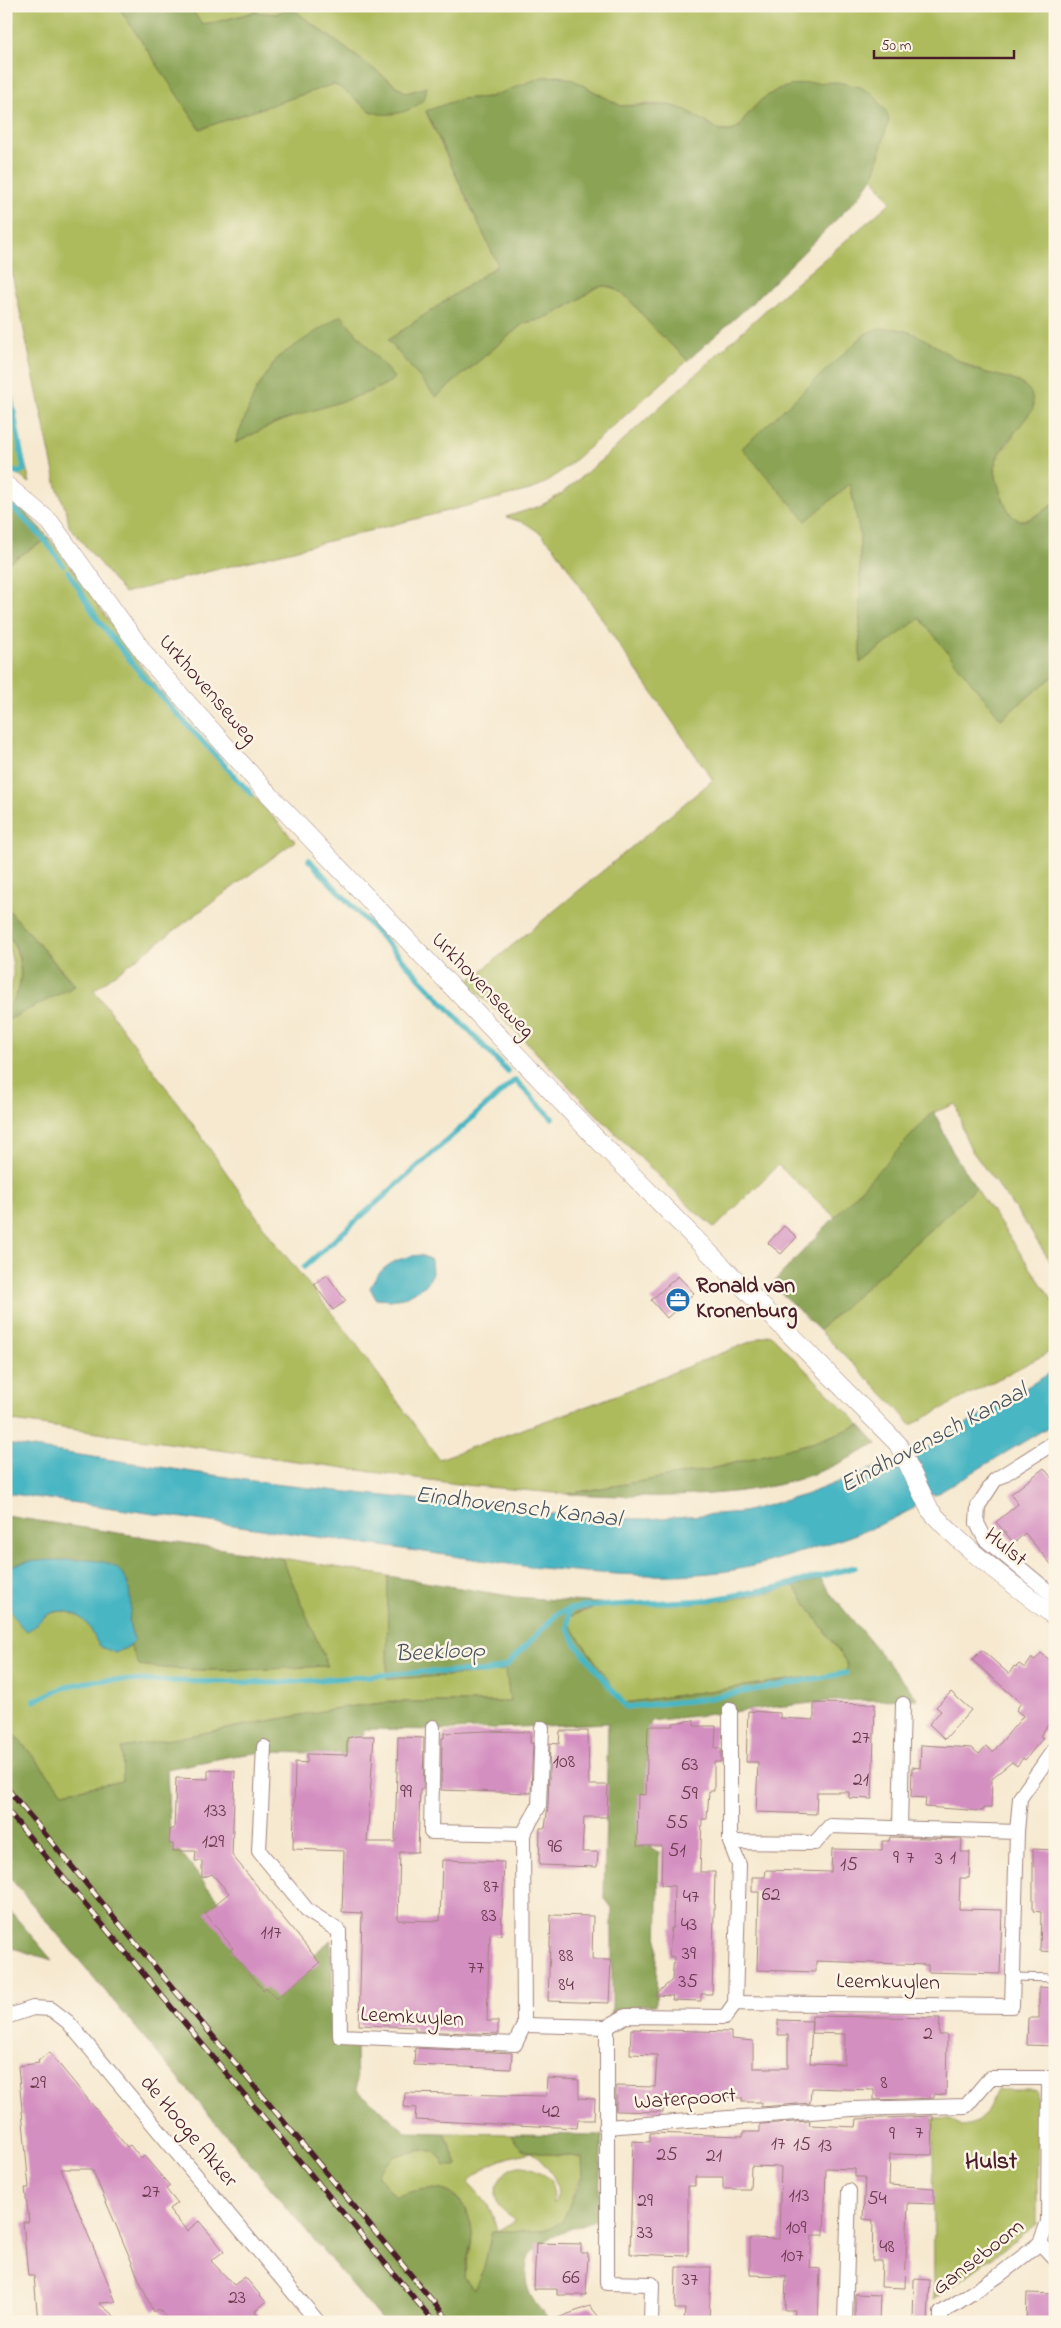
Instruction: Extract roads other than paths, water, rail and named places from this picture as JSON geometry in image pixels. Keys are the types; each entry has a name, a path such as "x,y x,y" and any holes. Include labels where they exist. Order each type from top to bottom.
{"street":[{"name":"Urkhovenseweg","path":"6,485 50,522 150,661 263,788 590,1132 898,1444 930,1510"},
{"path":"1055,1442 995,1480 978,1506 977,1523 985,1538 1055,1597"},
{"name":"Hulst","path":"930,1510 970,1550 1055,1617"},
{"path":"900,1827 903,1704"},
{"path":"542,1728 540,1806 523,1834 524,2025 607,2027 626,2016 725,2017 735,2003 738,1865 730,1842 730,1709"},
{"path":"433,1727 431,1832 523,1834"},
{"name":"Leemkuylen","path":"264,1747 259,1851 308,1911 339,1931 340,2036 515,2044 524,2025"},
{"name":"Leemkuylen","path":"735,2003 1012,2006 1017,1832 1020,1798 1055,1748"},
{"path":"730,1842 814,1842 830,1826 1017,1832"},
{"name":"de Hooge Akker","path":"6,2017 34,2008 51,2009 68,2022 318,2322"},
{"path":"606,2127 607,2027"},
{"name":"Waterpoort","path":"651,2322 652,2284 607,2283 606,2127 852,2109 966,2106 990,2078"},
{"name":"Ganseboom","path":"941,2322 941,2313 998,2276 1040,2243 1048,2222 1052,2078 990,2078"},
{"path":"845,2322 849,2190"},
{"path":"1040,2243 1055,2259"}],"lane":[{"path":"1013,1977 1055,1978"}],"water":[{"path":"421,1255 431,1260 432,1275 426,1285 403,1298 390,1300 376,1299 370,1288 384,1268 404,1258"},
{"path":"1055,1370 1055,1423 935,1495 930,1494 916,1500 914,1508 880,1525 759,1565 720,1572 648,1575 530,1567 6,1493 6,1444 273,1484 590,1518 647,1519 743,1512 805,1495 876,1467 893,1465 902,1468 915,1462 918,1453"},
{"path":"92,1560 103,1562 113,1566 122,1573 127,1583 130,1598 129,1621 134,1639 130,1646 115,1653 101,1647 88,1625 79,1617 69,1612 57,1611 51,1613 27,1631 20,1625 8,1602 6,1567 25,1562"}],"waterway":[{"path":"6,466 17,473 24,470 11,398"},
{"path":"6,500 44,539 63,565"},
{"path":"68,571 98,620 145,679 251,794"},
{"path":"309,860 507,1071"},
{"path":"304,1267 515,1080 552,1118"},
{"name":"Beekloop","path":"34,1701 69,1686 106,1680 279,1683 421,1672 486,1672 506,1666 558,1613 580,1607 709,1600 776,1588 855,1567"},
{"path":"569,1609 568,1628 576,1644 626,1707 698,1700 846,1673"}],"railway":[{"path":"6,1787 450,2322"},
{"path":"6,1809 434,2322"}],"place":[{"name":"Ronald van Kronenburg","path":"678,1300"}],"district":[{"name":"Hulst","path":"991,2162"}],"water label":[{"name":"Eindhovensch Kanaal","path":"934,1439"},
{"name":"Eindhovensch Kanaal","path":"518,1508"}]}
